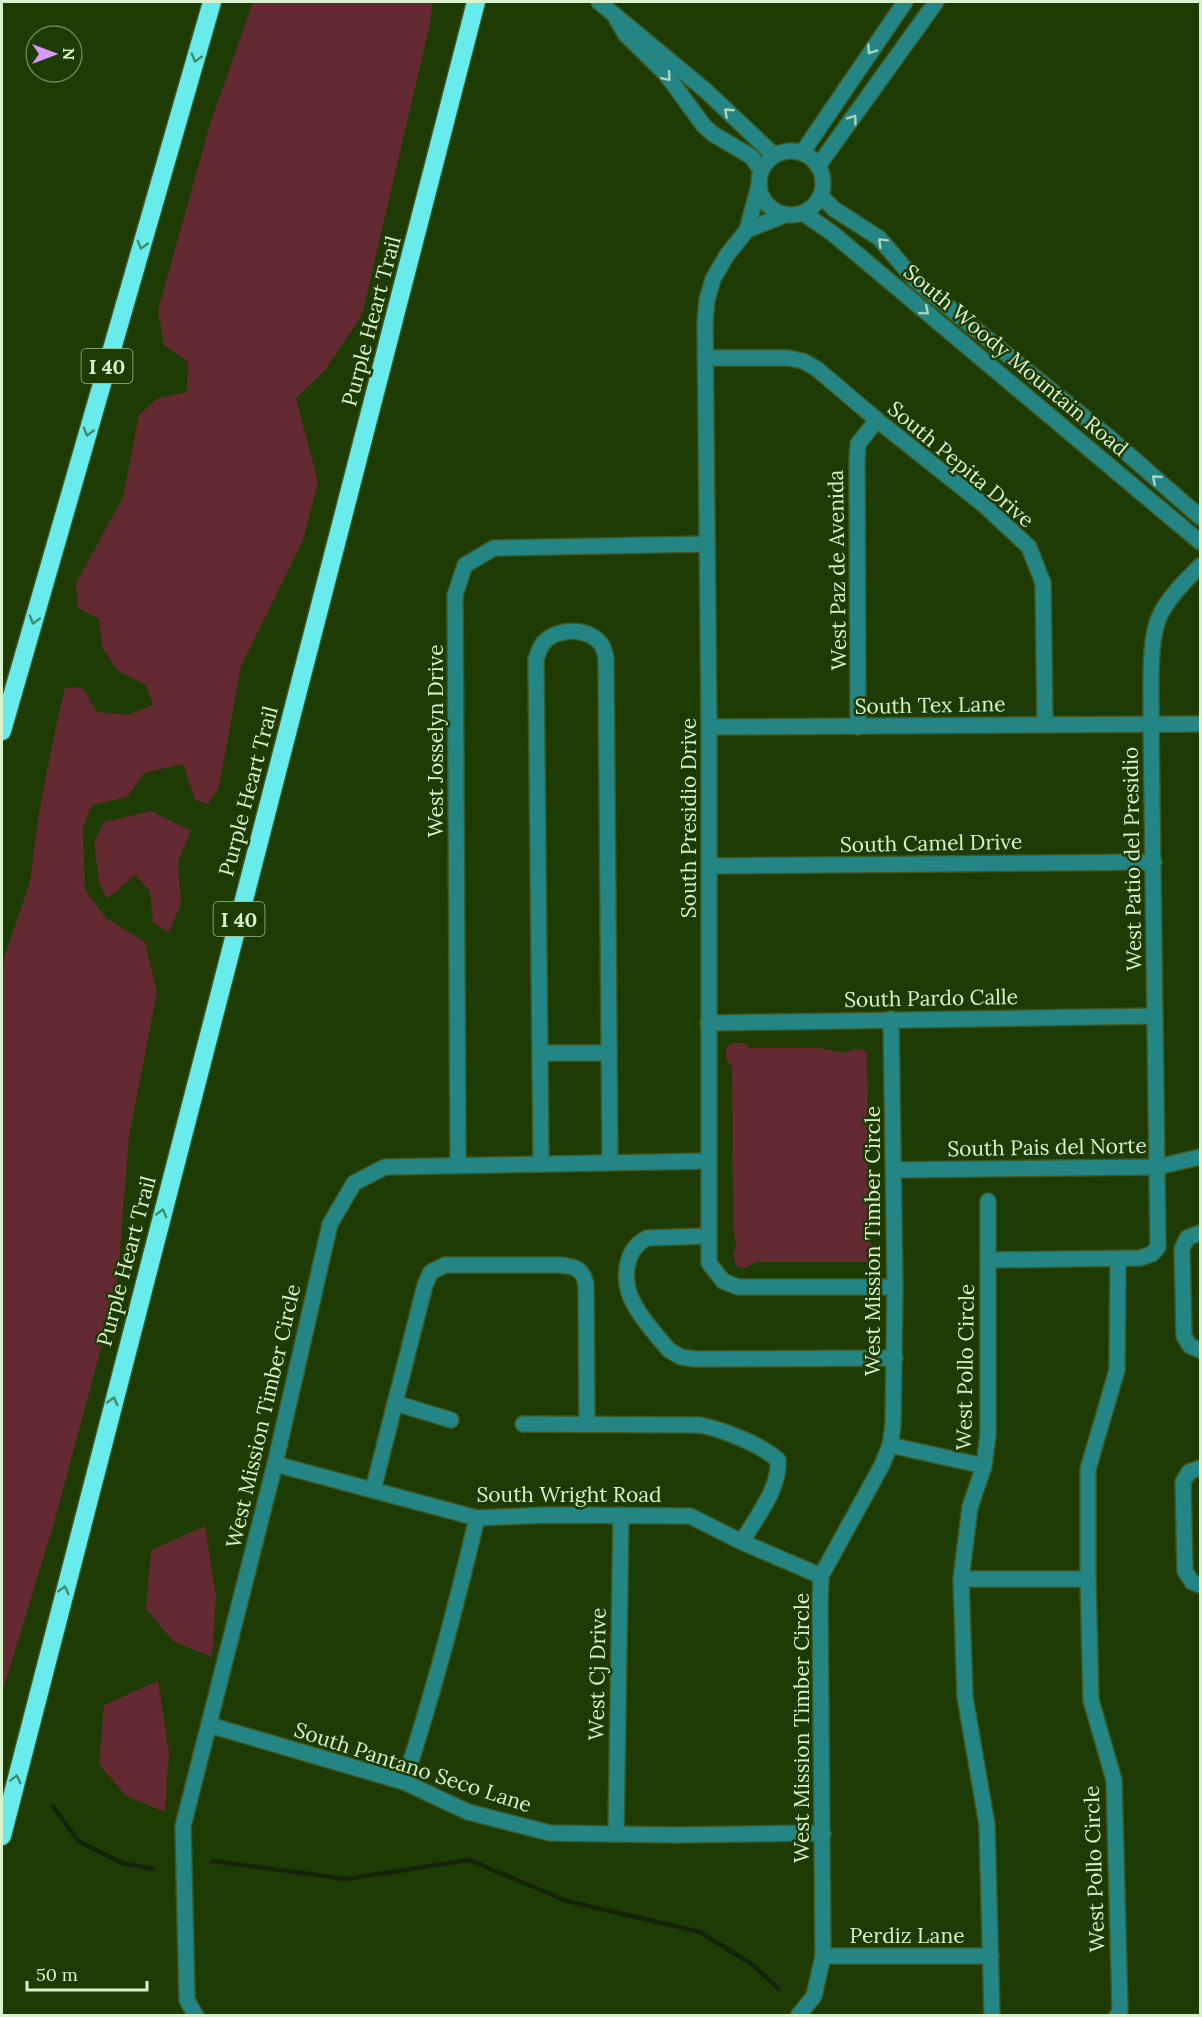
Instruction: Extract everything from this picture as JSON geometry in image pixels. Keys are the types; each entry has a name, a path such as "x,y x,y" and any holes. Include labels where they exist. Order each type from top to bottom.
{"highway":[{"name":"I 40","path":"2,731 212,2"},
{"name":"Purple Heart Trail","path":"2,1836 476,2"}],"street":[{"path":"600,2 705,90 774,155"},
{"path":"802,153 905,2"},
{"path":"818,166 936,2"},
{"path":"614,15 626,35 666,74 704,126 713,134 752,157 760,178 762,196 767,205 776,212 785,215 802,213 812,207 821,196 822,176 818,166 802,153 791,151 774,155 760,178 747,230"},
{"name":"South Woody Mountain Road","path":"821,196 834,209 879,237 915,280 1105,434 1200,518"},
{"name":"South Woody Mountain Road","path":"802,213 832,233 1200,542"},
{"name":"South Presidio Drive","path":"785,215 747,230 727,255 714,279 707,300 705,322 709,727 710,1263 723,1281 738,1287 895,1287"},
{"name":"South Pepita Drive","path":"705,358 788,358 803,361 817,369 984,505 1029,547 1043,583 1045,724"},
{"name":"West Paz de Avenida","path":"858,727 856,461 858,444 877,420"},
{"name":"West Josselyn Drive","path":"458,1165 455,595 465,565 494,548 706,544"},
{"name":"West Patio del Presidio","path":"1157,1167 1153,638 1160,615 1169,599 1200,566"},
{"path":"541,1164 536,659 542,644 557,634 575,630 594,637 602,645 606,658 610,1163"},
{"name":"South Tex Lane","path":"709,727 1200,724"},
{"name":"South Camel Drive","path":"709,866 1154,862"},
{"name":"South Pardo Calle","path":"708,1023 1155,1016"},
{"name":"West Mission Timber Circle","path":"798,2016 814,1996 823,1956 821,1576 882,1465 890,1445 893,1425 895,1287 891,1019"},
{"path":"540,1053 609,1053"},
{"name":"South Pais del Norte","path":"894,1170 1157,1167 1200,1157"},
{"name":"West Mission Timber Circle","path":"196,2016 187,2000 183,1826 275,1464 330,1224 354,1183 384,1167 709,1161"},
{"name":"West Pollo Circle","path":"988,1260 1118,1259 1140,1258 1152,1254 1158,1247 1157,1167"},
{"name":"West Pollo Circle","path":"988,1201 988,1435 984,1466 970,1507 961,1579 965,1697 987,1825 992,2016"},
{"path":"1200,1233 1187,1238 1182,1249 1184,1336 1190,1346 1200,1350"},
{"path":"710,1236 647,1238 638,1243 628,1258 629,1288 634,1304 674,1354 695,1359 895,1358"},
{"name":"West Pollo Circle","path":"1117,2016 1120,2011 1114,1780 1091,1700 1088,1469 1117,1371 1118,1259"},
{"path":"373,1490 425,1285 431,1272 445,1265 573,1266 580,1270 585,1278 586,1286 587,1424"},
{"path":"395,1402 451,1420"},
{"path":"523,1424 700,1425 713,1428 768,1451 778,1460 777,1478 742,1542"},
{"path":"890,1445 984,1466"},
{"name":"South Wright Road","path":"275,1464 477,1518 690,1516 742,1542 821,1576"},
{"path":"1200,1468 1189,1472 1183,1482 1185,1571 1192,1582 1200,1585"},
{"name":"West Cj Drive","path":"616,1834 621,1515"},
{"path":"404,1782 420,1736 456,1608 477,1518"},
{"path":"961,1579 1088,1579"},
{"name":"South Pantano Seco Lane","path":"209,1725 404,1782 468,1812 550,1833 822,1833"},
{"name":"Perdiz Lane","path":"823,1956 991,1956"}],"shaded area":[{"path":"253,2 433,2 429,28 362,315 325,370 296,398 318,482 303,540 241,666 219,787 208,804 195,800 183,764 144,773 127,797 92,805 83,827 85,890 106,918 145,942 157,993 129,1136 117,1289 54,1523 2,1693 2,964 30,882 38,818 65,688 82,687 97,712 127,715 153,705 146,685 118,671 102,647 99,619 78,608 76,583 123,497 139,415 158,398 187,392 188,362 164,345 158,310 210,124"},
{"path":"151,811 191,831 178,861 181,903 169,933 153,923 150,891 135,875 107,899 99,882 94,843 104,822"},
{"path":"730,1043 744,1043 750,1048 819,1048 845,1053 853,1049 862,1049 867,1053 869,1241 875,1248 874,1262 756,1262 745,1268 736,1266 733,1255 736,1245 733,1223 732,1066 726,1060 726,1049"},
{"path":"205,1526 216,1597 212,1657 173,1641 146,1609 151,1550"},
{"path":"158,1681 169,1752 165,1812 126,1796 99,1764 104,1705"}],"waterway":[{"path":"53,1806 78,1841 122,1863 153,1869"},
{"path":"213,1861 346,1879 469,1860 567,1901 700,1932 753,1965 779,1989"}]}
